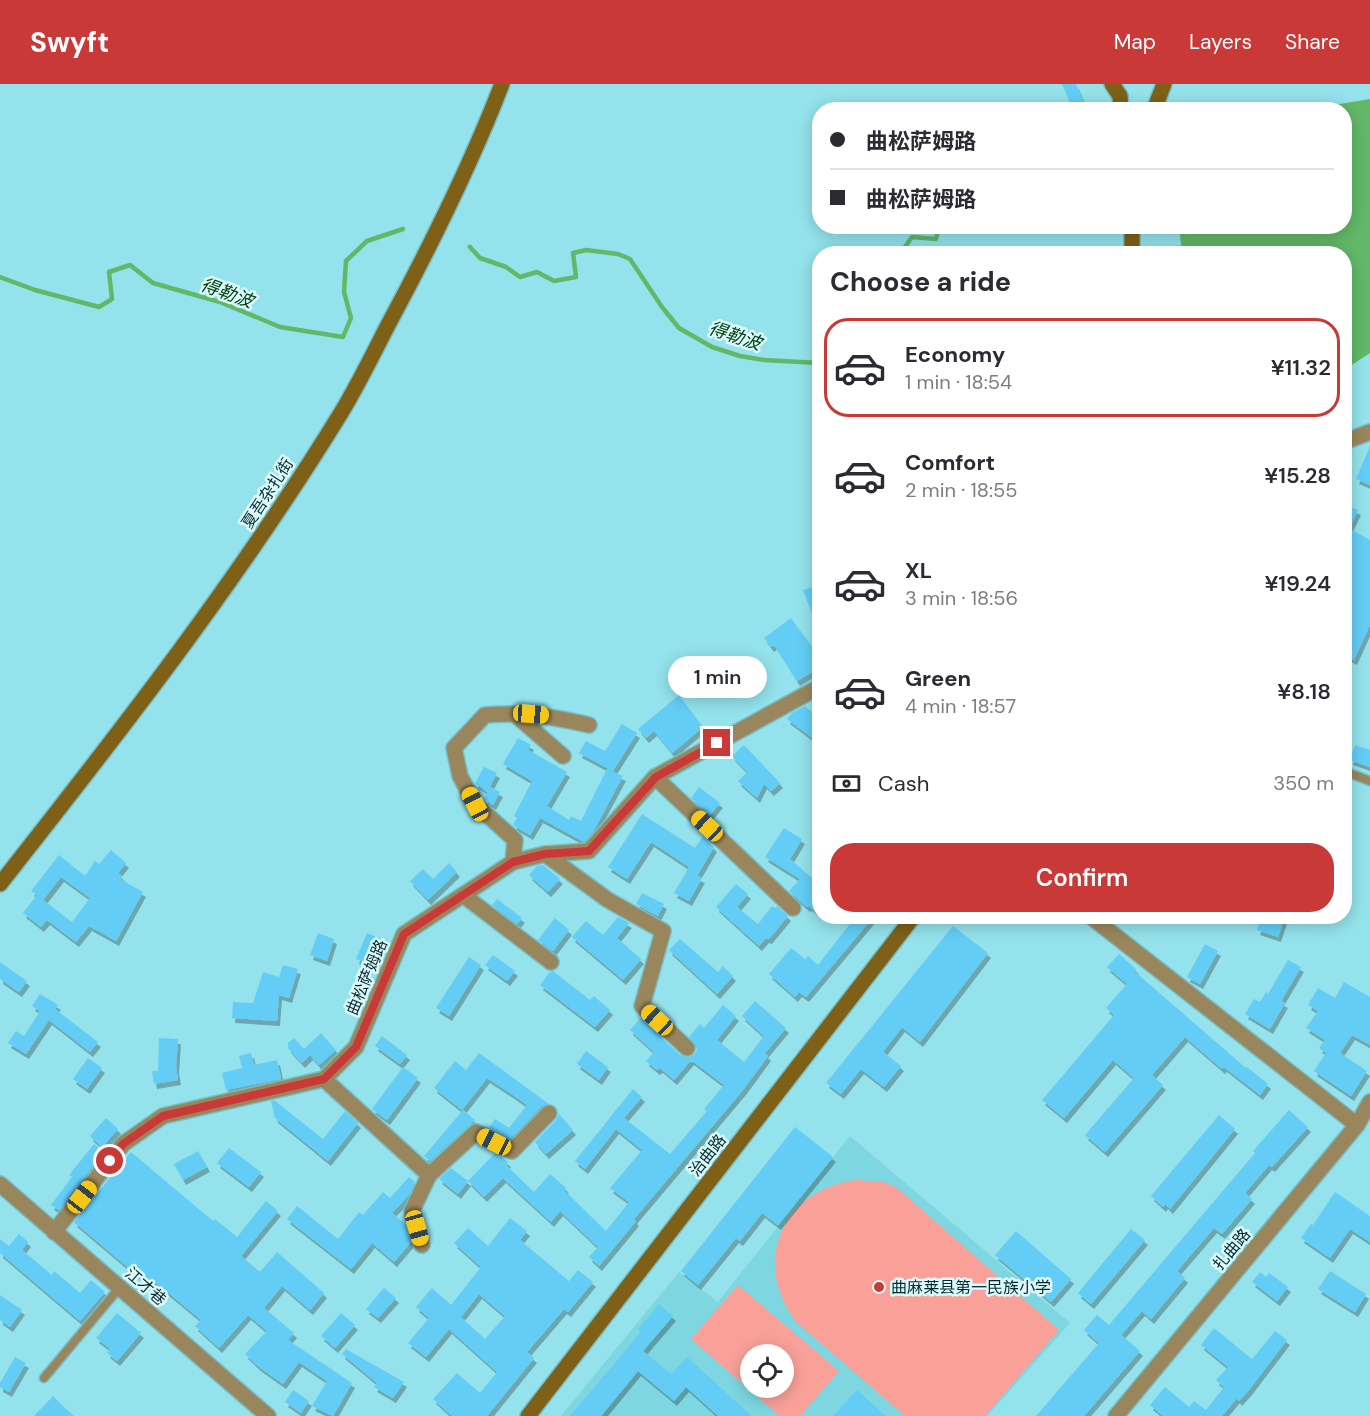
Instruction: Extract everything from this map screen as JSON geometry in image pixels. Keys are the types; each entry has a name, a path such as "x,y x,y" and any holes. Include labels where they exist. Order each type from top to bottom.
{"main road":[{"name":"夏吾杂扎街","path":"0,884 114,740 236,574 342,412 415,276 483,132 502,84"},
{"path":"1112,84 1120,96 1120,102"},
{"path":"1157,102 1164,84"},
{"name":"治曲路","path":"528,1416 908,924"}],"street":[{"path":"1352,439 1370,432"},
{"name":"曲松萨姆路","path":"324,1079 356,1047 404,934 513,862 545,854 589,851 656,777 812,691"},
{"path":"513,862 515,840 475,804 460,776 454,748 485,715 516,713 545,715 589,725"},
{"path":"518,717 563,756"},
{"path":"656,777 793,908"},
{"path":"545,854 608,900 663,931 642,1006 687,1048"},
{"path":"467,897 551,962"},
{"path":"1100,924 1357,1125"},
{"path":"54,1232 123,1144 163,1116 324,1079 429,1174"},
{"name":"扎曲路","path":"1116,1416 1357,1125 1370,1102"},
{"path":"422,1245 412,1211 429,1174 476,1132 512,1151 549,1113"},
{"name":"江才巷","path":"0,1184 264,1415"}],"lane":[{"path":"1352,774 1370,781"},
{"path":"44,1378 120,1287"}],"shaded area":[{"path":"1370,99 1370,353 1352,365 1352,246 1181,246 1180,234 1352,234 1352,102"},
{"name":"曲麻莱县第一民族小学","path":"850,1136 1070,1323 987,1416 561,1416 679,1272 718,1302"},
{"path":"856,1180 883,1182 896,1187 1059,1330 985,1416 905,1416 796,1322 783,1299 776,1276 776,1253 781,1232 793,1214 809,1198 830,1187"},
{"path":"738,1285 839,1371 800,1416 780,1416 759,1398 794,1398 794,1344 740,1344 740,1381 691,1339"}],"building":[{"path":"1062,84 1076,84 1084,102 1070,102"},
{"path":"1370,446 1370,485 1356,479"},
{"path":"1352,507 1358,510 1352,523"},
{"path":"1352,530 1370,540 1370,625 1354,660 1352,659"},
{"path":"812,587 812,613 803,590"},
{"path":"791,618 812,646 812,672 797,681 774,645 771,647 764,638"},
{"path":"679,695 703,727 672,753 654,731 646,738 638,729"},
{"path":"805,706 811,711 812,738 787,719 792,713"},
{"path":"622,724 637,733 613,771 579,753 586,741 605,751"},
{"path":"518,738 531,745 528,750 567,772 547,806 569,820 571,816 581,821 607,769 623,776 593,832 584,842 540,818 530,835 513,825 517,818 514,816 532,781 503,764"},
{"path":"744,745 780,783 771,791 764,784 757,798 738,781 747,772 732,756"},
{"path":"1355,745 1370,750 1370,767 1352,761"},
{"path":"484,767 497,773 487,792 475,783"},
{"path":"490,787 500,792 493,805 484,799"},
{"path":"699,787 720,803 710,815 691,798"},
{"path":"642,814 695,848 703,836 714,847 697,876 702,878 689,901 674,893 689,867 651,842 627,879 608,867"},
{"path":"784,828 802,839 790,859 812,878 812,908 807,907 789,891 800,879 765,857"},
{"path":"111,850 126,863 118,873 122,876 120,879 143,892 116,941 89,926 76,942 47,920 41,927 23,913 37,895 31,891 59,855 85,876 95,861 99,864","holes":["61,877 90,898 72,922 43,900"]},
{"path":"449,863 457,872 428,900 410,881 423,869 433,879"},
{"path":"543,865 560,879 548,892 529,875 537,866"},
{"path":"736,884 748,894 737,907 758,924 772,906 775,908 777,906 788,916 769,939 766,938 759,946 716,907"},
{"path":"642,893 664,904 658,916 636,904"},
{"path":"497,899 522,918 517,924 492,905"},
{"path":"618,917 629,923 617,938 641,959 623,980 572,937 586,921 603,935"},
{"path":"555,918 569,930 553,951 538,940"},
{"path":"850,924 867,924 806,997 799,992 795,997 769,974 791,948 805,959 808,956 818,965"},
{"path":"1259,924 1282,924 1278,937 1257,930"},
{"path":"953,926 988,953 920,1042 902,1027 883,1052 901,1066 884,1087 861,1069 841,1094 826,1083"},
{"path":"318,933 334,939 327,961 310,955"},
{"path":"367,933 386,941 374,966 356,959"},
{"path":"680,939 718,972 723,966 733,976 717,994 669,950"},
{"path":"1205,944 1218,951 1200,984 1187,977"},
{"path":"1119,954 1136,969 1134,971 1246,1068 1268,1084 1260,1095 1224,1067 1222,1069 1185,1037 1152,1075 1163,1085 1105,1152 1085,1135 1134,1078 1113,1060 1064,1118 1042,1100 1114,1015 1106,1008 1127,984 1107,967"},
{"path":"493,955 515,971 507,981 485,965"},
{"path":"469,957 481,965 449,1016 436,1008"},
{"path":"1288,960 1301,967 1281,1001 1285,1003 1270,1029 1245,1014 1254,999 1260,1002 1266,992 1268,994"},
{"path":"0,962 27,981 19,992 0,979"},
{"path":"283,965 298,969 289,998 279,995 277,1021 232,1018 233,1002 253,1003 263,972 279,977"},
{"path":"553,971 590,1000 594,996 610,1010 595,1027 540,985"},
{"path":"1344,982 1370,997 1370,1045 1352,1035 1340,1053 1367,1071 1351,1096 1314,1071 1326,1053 1319,1048 1325,1040 1306,1028 1318,1011 1308,1005 1318,988 1335,998"},
{"path":"40,994 58,1005 55,1009 98,1042 90,1052 49,1020 26,1054 8,1043 16,1031 24,1036 40,1011 32,1006"},
{"path":"755,1001 786,1028 765,1053 768,1056 743,1090 634,1219 636,1221 599,1266 589,1257 598,1247 560,1211 551,1222 503,1178 484,1197 468,1181 495,1153 508,1162 506,1165 534,1192 550,1174 606,1231 629,1202 610,1188 642,1150 616,1129 585,1169 575,1161 633,1089 642,1097 624,1118 670,1154 707,1111 704,1109 724,1085 691,1060 674,1080 660,1068 657,1070 646,1061 654,1052 630,1030 641,1018 680,1055 689,1057 697,1050 689,1037 700,1024 704,1028 723,1005 736,1016 717,1040 744,1062 764,1036 742,1016"},
{"path":"321,1033 336,1050 319,1065 310,1055 302,1063 288,1048 288,1043 294,1038 304,1049"},
{"path":"382,1036 407,1055 400,1064 375,1046"},
{"path":"159,1038 178,1039 176,1068 178,1080 154,1084 152,1071 158,1071"},
{"path":"586,1051 608,1067 599,1080 577,1064"},
{"path":"251,1053 254,1065 277,1060 281,1079 226,1090 222,1073 242,1068 239,1056"},
{"path":"479,1053 549,1104 542,1106 510,1139 489,1128 495,1119 509,1128 527,1105 513,1095 487,1078 462,1110 434,1088 455,1061 466,1070"},
{"path":"88,1058 102,1068 87,1089 73,1079"},
{"path":"403,1067 418,1078 387,1120 372,1109"},
{"path":"274,1100 323,1139 345,1111 358,1123 328,1161 275,1118 271,1101"},
{"path":"463,1110 475,1120 430,1161 424,1156"},
{"path":"1289,1110 1308,1127 1272,1167 1269,1165 1245,1193 1252,1199 1222,1234 1214,1228 1177,1271 1185,1278 1151,1319 1142,1311 1121,1335 1140,1351 1084,1416 1036,1416 1099,1343 1084,1330 1097,1315 1109,1325"},
{"path":"559,1114 573,1130 546,1154 535,1142"},
{"path":"1219,1115 1235,1129 1170,1209 1165,1204 1163,1207 1151,1196"},
{"path":"106,1118 118,1129 102,1147 90,1136"},
{"path":"795,1127 833,1157 778,1225 762,1213 740,1241 736,1238 698,1285 681,1271"},
{"path":"94,1144 104,1152 59,1210 51,1205 72,1177 69,1175"},
{"path":"229,1148 261,1172 249,1187 217,1163"},
{"path":"198,1151 207,1167 183,1180 174,1164"},
{"path":"131,1152 213,1221 215,1219 237,1237 266,1201 278,1211 241,1256 260,1272 277,1252 324,1293 310,1310 282,1286 264,1308 294,1333 288,1340 352,1383 333,1416 312,1406 327,1381 299,1362 283,1384 245,1354 267,1331 248,1315 219,1348 195,1326 201,1320 154,1281 150,1286 74,1222"},
{"path":"451,1168 468,1181 458,1194 439,1179"},
{"path":"409,1177 415,1182 409,1195 392,1213 406,1225 411,1242 394,1262 372,1243 351,1269 287,1219 297,1206 338,1239 359,1212 363,1215 383,1192 390,1198"},
{"path":"1335,1192 1370,1216 1370,1242 1350,1229 1330,1258 1301,1238 1311,1224 1313,1225"},
{"path":"510,1218 527,1231 520,1240 569,1281 578,1270 593,1282 568,1312 564,1309 527,1352 534,1358 487,1416 452,1416 433,1399 457,1373 480,1393 497,1372 449,1329 426,1357 408,1343 429,1318 416,1307 432,1288 451,1305 481,1267 454,1243 468,1228 488,1246","holes":["479,1294 505,1316 485,1339 461,1317"]},
{"path":"1131,1229 1145,1240 1091,1304 1078,1293"},
{"path":"1016,1231 1071,1279 1051,1302 995,1255"},
{"path":"19,1234 28,1242 22,1250 52,1275 54,1271 80,1293 91,1280 105,1292 80,1321 0,1253 0,1239 9,1246"},
{"path":"1330,1271 1366,1294 1355,1312 1318,1289"},
{"path":"1260,1272 1266,1277 1269,1273 1288,1287 1277,1301 1252,1282"},
{"path":"384,1288 396,1298 378,1318 366,1309"},
{"path":"0,1295 22,1310 10,1327 0,1320"},
{"path":"659,1304 673,1316 643,1351 671,1374 687,1357 752,1416 718,1416 686,1387 674,1401 638,1371 601,1416 570,1416 641,1332 638,1329"},
{"path":"117,1313 141,1333 117,1361 107,1353 110,1349 96,1338"},
{"path":"341,1313 355,1325 335,1348 321,1336"},
{"path":"1214,1328 1252,1359 1275,1331 1287,1340 1249,1390 1239,1401 1237,1398 1222,1416 1163,1416 1150,1405 1165,1387 1189,1407 1194,1401 1206,1410 1224,1387 1216,1380 1228,1367 1201,1345"},
{"path":"346,1349 404,1382 393,1398 374,1387 377,1383 342,1354"},
{"path":"15,1357 26,1363 9,1392 0,1387 0,1383"},
{"path":"293,1390 309,1401 301,1413 285,1402"},
{"path":"857,1390 886,1416 833,1416"},
{"path":"53,1396 63,1406 74,1416 34,1416"}],"waterway":[{"name":"得勒波","path":"0,277 35,290 99,307 112,299 109,272 130,265 153,283 220,302 280,327 343,337 351,318 344,292 346,261 367,241 403,229"},
{"name":"得勒波","path":"906,246 912,237 936,239 937,234"},
{"name":"得勒波","path":"470,247 480,258 506,267 520,277 537,272 554,281 576,277 573,253 586,250 618,254 630,259 679,328 712,347 740,356 764,360 812,363"}],"place":[{"name":"曲麻莱县第一民族小学","path":"879,1287"}],"route":[{"path":"110,1161 123,1144 163,1116 324,1079 356,1047 404,934 513,862 545,854 589,851 656,777 717,743"}]}
